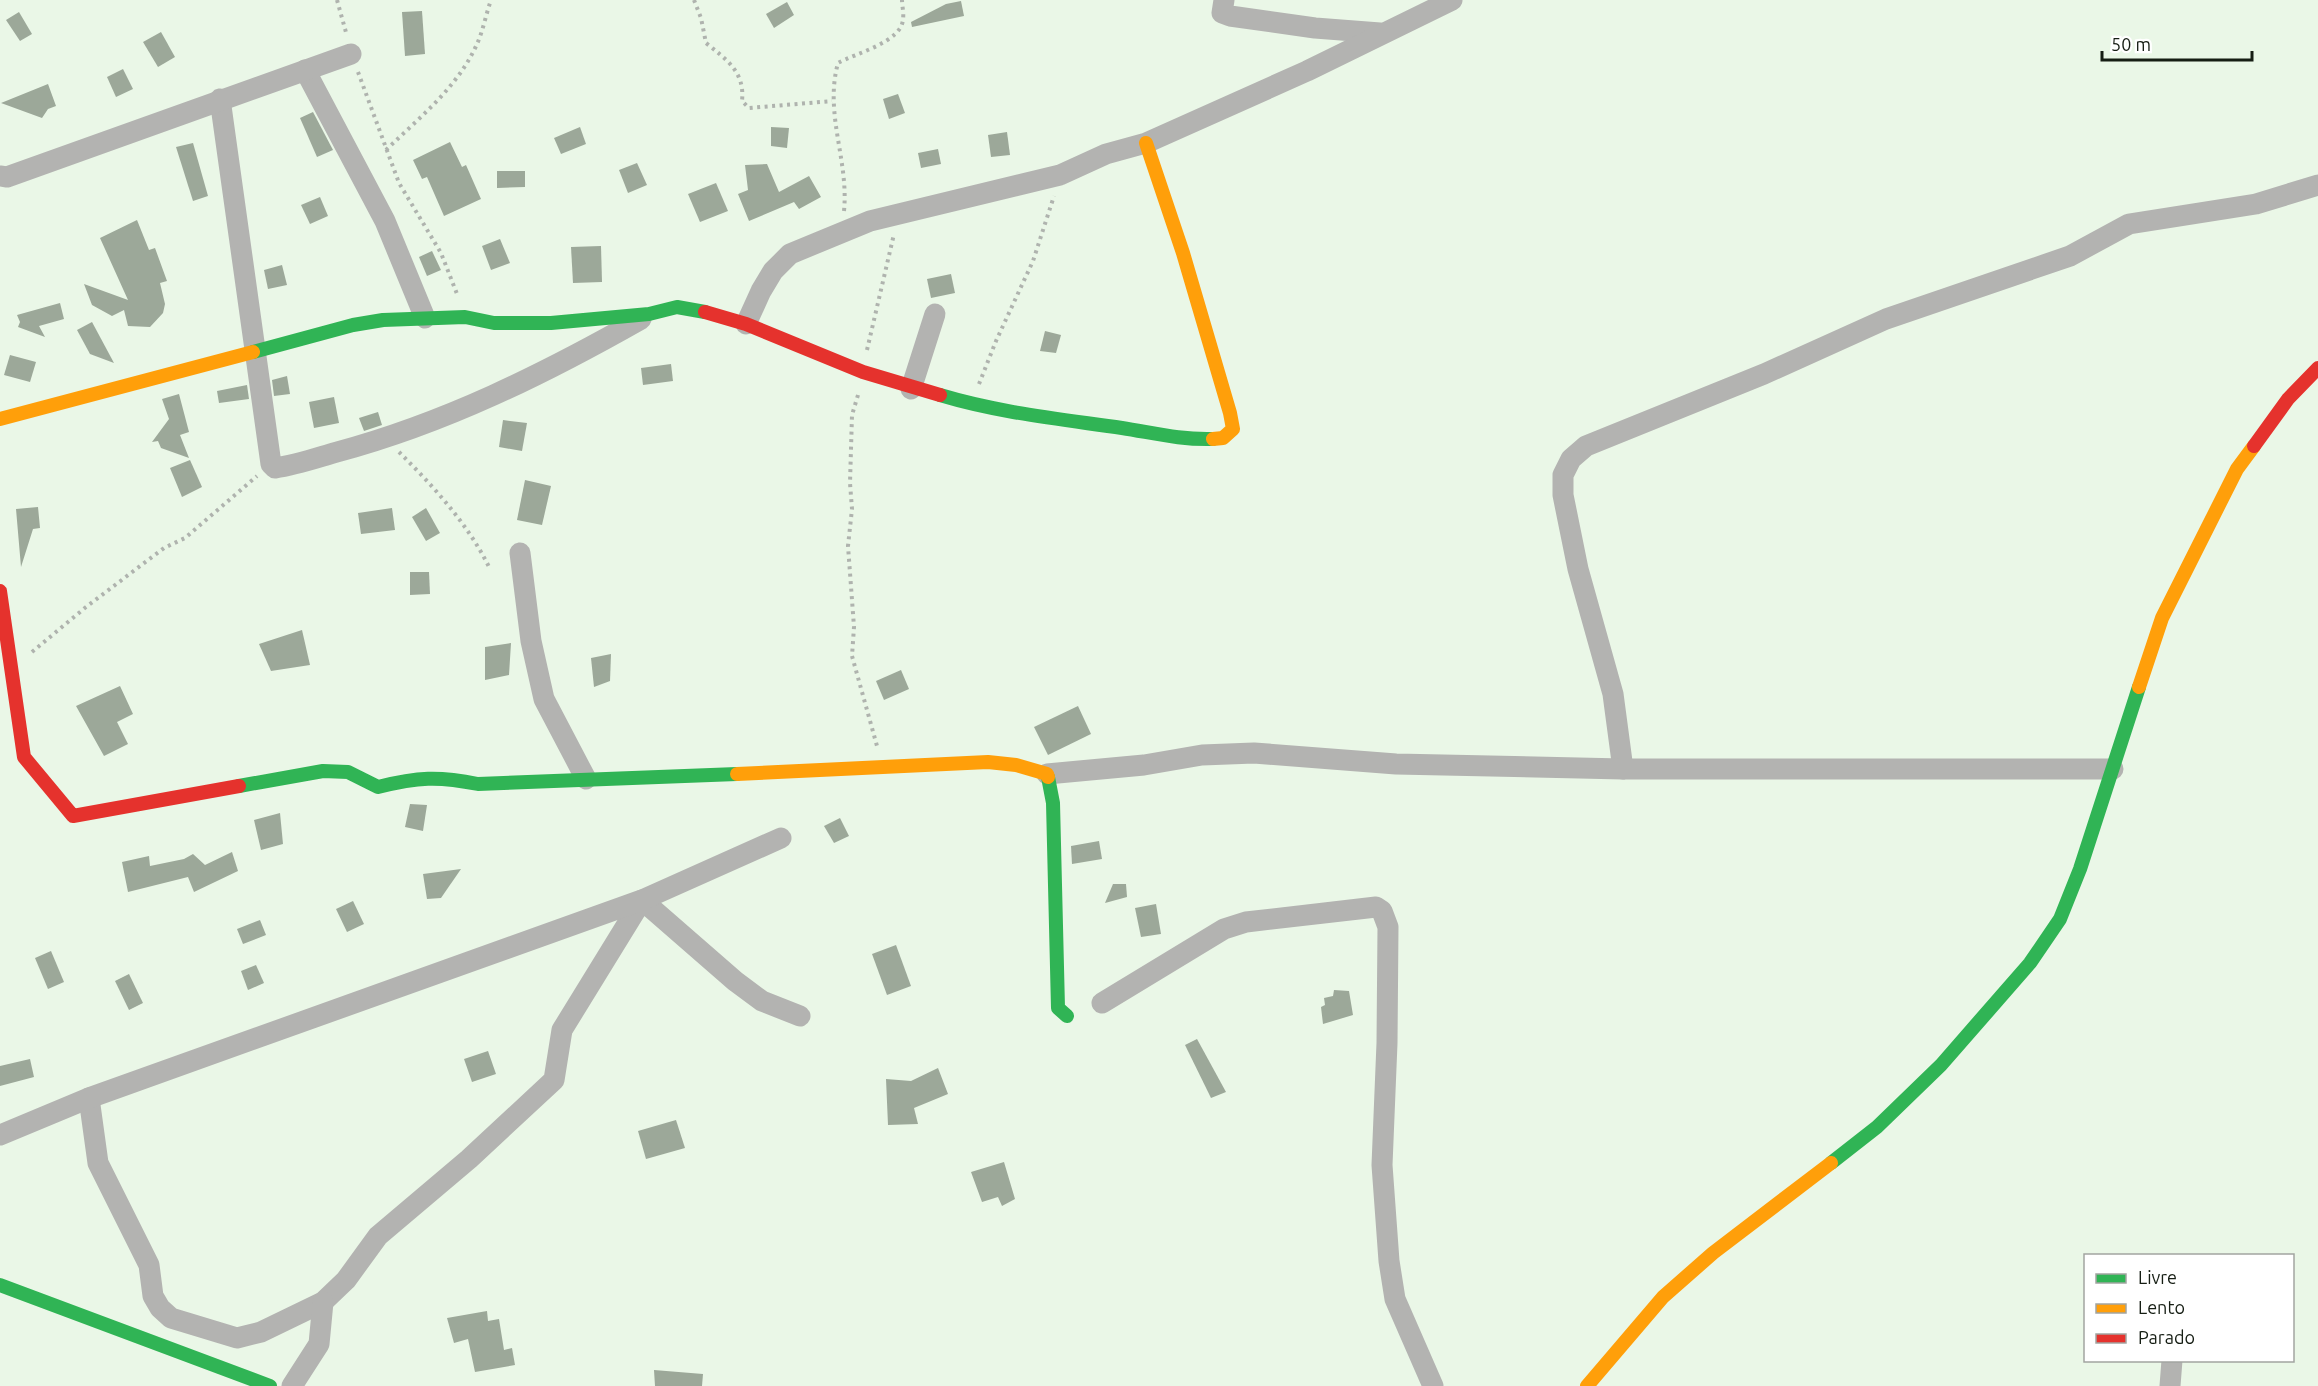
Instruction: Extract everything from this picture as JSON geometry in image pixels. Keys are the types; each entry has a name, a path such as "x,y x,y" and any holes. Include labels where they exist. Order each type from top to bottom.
{"street":[{"path":"1224,0 1222,13 1230,16 1315,28 1381,33"},
{"path":"746,324 761,291 790,254 843,230 900,213 1060,176 1106,154 1146,143 1307,71 1452,0"},
{"path":"0,176 7,177 351,54"},
{"path":"305,70 386,221 425,318"},
{"path":"220,99 272,464 275,468 386,439 484,401 570,359 649,314"},
{"path":"0,418 353,325 425,318 465,317 514,324 649,314 676,307 746,324 863,372 911,389 972,405 1016,414 1124,428 1184,440 1223,438 1233,429 1183,253 1146,143"},
{"path":"1623,769 1613,694 1578,569 1563,495 1563,475 1571,459 1586,446 1764,374 1886,319 2070,256 2129,224 2256,204 2318,185"},
{"path":"911,389 935,314"},
{"path":"1587,1386 1663,1297 1713,1253 1877,1127 1941,1065 2030,963 2060,919 2113,769 2162,618 2236,469 2288,399 2318,368"},
{"path":"520,554 531,641 544,699 586,779"},
{"path":"0,591 24,757 74,816 322,771 348,772 378,787 415,778 447,778 478,784 885,768 980,761 1008,762 1047,774 1144,765 1202,755 1254,753 1396,764 1623,769 2113,769"},
{"path":"1047,774 1053,803 1058,1008 1067,1016"},
{"path":"0,1134 89,1098 642,900 781,838"},
{"path":"642,900 735,981 762,1001 800,1016"},
{"path":"89,1098 99,1163 149,1265 153,1296 160,1308 171,1318 237,1338 261,1332 323,1302 346,1280 378,1236 469,1159 554,1080 562,1030 642,900"},
{"path":"1102,1003 1224,929 1245,922 1376,907 1382,911 1388,927 1387,1043 1382,1165 1389,1261 1395,1299 1432,1386"},
{"path":"0,1285 270,1386"},
{"path":"292,1386 319,1344 323,1302"},
{"path":"2170,1386 2172,1362"}],"path":[{"path":"337,0 351,54 399,183 441,253 465,317"},
{"path":"386,150 419,120 459,74 477,44 491,0"},
{"path":"694,0 701,18 706,43 730,63 744,86 742,101 749,108 832,101"},
{"path":"843,230 846,198 842,153 834,127 832,83 838,63 883,43 898,32 904,21 902,0"},
{"path":"972,405 996,340 1033,261 1060,176"},
{"path":"885,768 852,656 854,627 848,546 852,509 850,460 852,415 900,213"},
{"path":"386,439 425,478 481,551 489,567"},
{"path":"10,670 86,607 164,548 185,538 215,509 272,464"}],"building":[{"path":"961,1 964,16 912,27 911,22 946,4"},
{"path":"787,2 794,15 774,28 766,14"},
{"path":"422,11 425,54 405,56 402,12"},
{"path":"19,12 32,34 20,41 6,20"},
{"path":"161,32 175,57 158,67 143,42"},
{"path":"123,69 133,89 116,97 107,77"},
{"path":"48,84 56,106 48,109 42,118 1,103"},
{"path":"898,94 905,113 889,119 883,99"},
{"path":"313,112 333,150 317,157 300,118"},
{"path":"580,127 586,144 561,154 554,138"},
{"path":"771,127 789,128 787,148 771,146"},
{"path":"1007,132 1010,155 991,157 988,135"},
{"path":"450,142 462,167 466,165 481,199 444,216 427,177 422,179 413,160"},
{"path":"193,143 208,196 193,201 176,147"},
{"path":"938,149 941,164 921,168 918,153"},
{"path":"637,163 647,185 628,193 619,170"},
{"path":"767,164 779,192 809,176 821,197 799,209 794,202 749,221 738,194 748,190 745,165"},
{"path":"497,171 525,171 525,187 497,188"},
{"path":"716,183 728,211 700,222 688,194"},
{"path":"320,197 328,216 310,224 301,205"},
{"path":"137,220 149,250 155,248 167,281 160,283 165,304 163,313 150,327 128,326 124,310 112,316 92,305 84,284 128,300 100,238"},
{"path":"500,239 510,263 491,270 482,246"},
{"path":"601,246 602,282 573,283 571,247"},
{"path":"432,251 441,270 427,276 419,257"},
{"path":"282,265 287,285 268,289 264,270"},
{"path":"951,274 955,293 931,298 927,279"},
{"path":"60,303 64,319 39,326 45,337 18,327 20,322 17,315"},
{"path":"92,322 114,363 90,354 77,330"},
{"path":"1045,331 1061,335 1056,353 1040,351"},
{"path":"10,355 36,362 30,382 4,375"},
{"path":"671,364 673,381 643,385 641,368"},
{"path":"287,376 290,394 274,396 272,380"},
{"path":"247,385 249,399 219,403 217,391"},
{"path":"179,394 189,432 180,435 189,458 161,448 158,441 152,442 169,419 162,399"},
{"path":"334,397 339,423 314,428 309,402"},
{"path":"378,412 382,425 364,431 359,418"},
{"path":"503,420 527,423 522,451 499,447"},
{"path":"190,460 202,487 182,497 170,468"},
{"path":"525,480 551,486 542,525 517,520"},
{"path":"38,507 40,528 33,529 21,567 16,509"},
{"path":"392,508 395,530 361,534 358,513"},
{"path":"426,508 440,533 426,541 412,517"},
{"path":"410,572 429,572 430,594 410,595"},
{"path":"302,630 310,665 271,671 259,644"},
{"path":"511,643 509,675 485,680 485,647"},
{"path":"611,654 610,681 594,687 591,658"},
{"path":"901,670 909,689 884,700 876,681"},
{"path":"120,686 133,714 117,722 128,744 104,756 76,706"},
{"path":"1078,706 1091,734 1048,755 1034,727"},
{"path":"410,804 427,805 423,831 405,827"},
{"path":"280,813 283,844 261,850 254,820"},
{"path":"840,818 849,836 834,843 824,826"},
{"path":"1099,841 1102,859 1072,864 1071,846"},
{"path":"232,852 238,871 194,892 188,877 128,892 122,862 149,856 150,866 184,859 193,854 205,865"},
{"path":"461,869 441,898 427,899 423,874"},
{"path":"1113,884 1126,884 1127,897 1105,903"},
{"path":"353,901 364,924 347,932 336,909"},
{"path":"1156,904 1161,934 1141,937 1135,908"},
{"path":"260,920 266,935 243,944 237,929"},
{"path":"896,945 911,986 887,995 872,954"},
{"path":"51,951 64,982 48,989 35,958"},
{"path":"256,965 264,983 248,990 241,971"},
{"path":"129,974 143,1003 129,1010 115,981"},
{"path":"1334,990 1349,991 1353,1015 1323,1024 1321,1007 1325,1005 1324,998 1333,996"},
{"path":"1197,1039 1226,1092 1211,1098 1185,1045"},
{"path":"488,1051 496,1074 472,1082 464,1059"},
{"path":"30,1059 34,1077 0,1086 0,1066"},
{"path":"938,1068 948,1094 914,1108 918,1124 888,1125 886,1079 911,1081"},
{"path":"676,1120 685,1148 646,1159 638,1131"},
{"path":"1004,1162 1015,1199 1002,1206 998,1197 982,1202 971,1172"},
{"path":"487,1311 488,1321 499,1319 504,1350 512,1348 515,1365 475,1372 468,1339 454,1343 447,1318"},
{"path":"654,1370 703,1374 702,1386 655,1386"}],"traffic: fast":[{"path":"253,352 353,325 383,320 465,317 494,323 551,323 649,314 677,307 705,312"},
{"path":"940,395 1030,415 1178,437 1213,439"},
{"path":"1831,1163 1877,1127 1941,1065 2030,963 2060,919 2080,869 2139,687"},
{"path":"239,786 323,771 348,772 378,787 428,779 478,784 737,774"},
{"path":"1048,777 1053,803 1058,1008 1067,1016"},
{"path":"0,1285 270,1386"}],"traffic: slow":[{"path":"1146,143 1183,253 1230,413 1233,429 1223,438 1213,439"},
{"path":"0,419 253,352"},
{"path":"2139,687 2162,618 2237,469 2254,446"},
{"path":"737,774 988,762 1016,765 1047,774 1048,777"},
{"path":"1587,1386 1663,1297 1713,1253 1831,1163"}],"traffic: jam":[{"path":"705,312 746,324 863,372 940,395"},
{"path":"2254,446 2288,399 2318,368"},
{"path":"0,591 24,757 73,816 239,786"}]}
